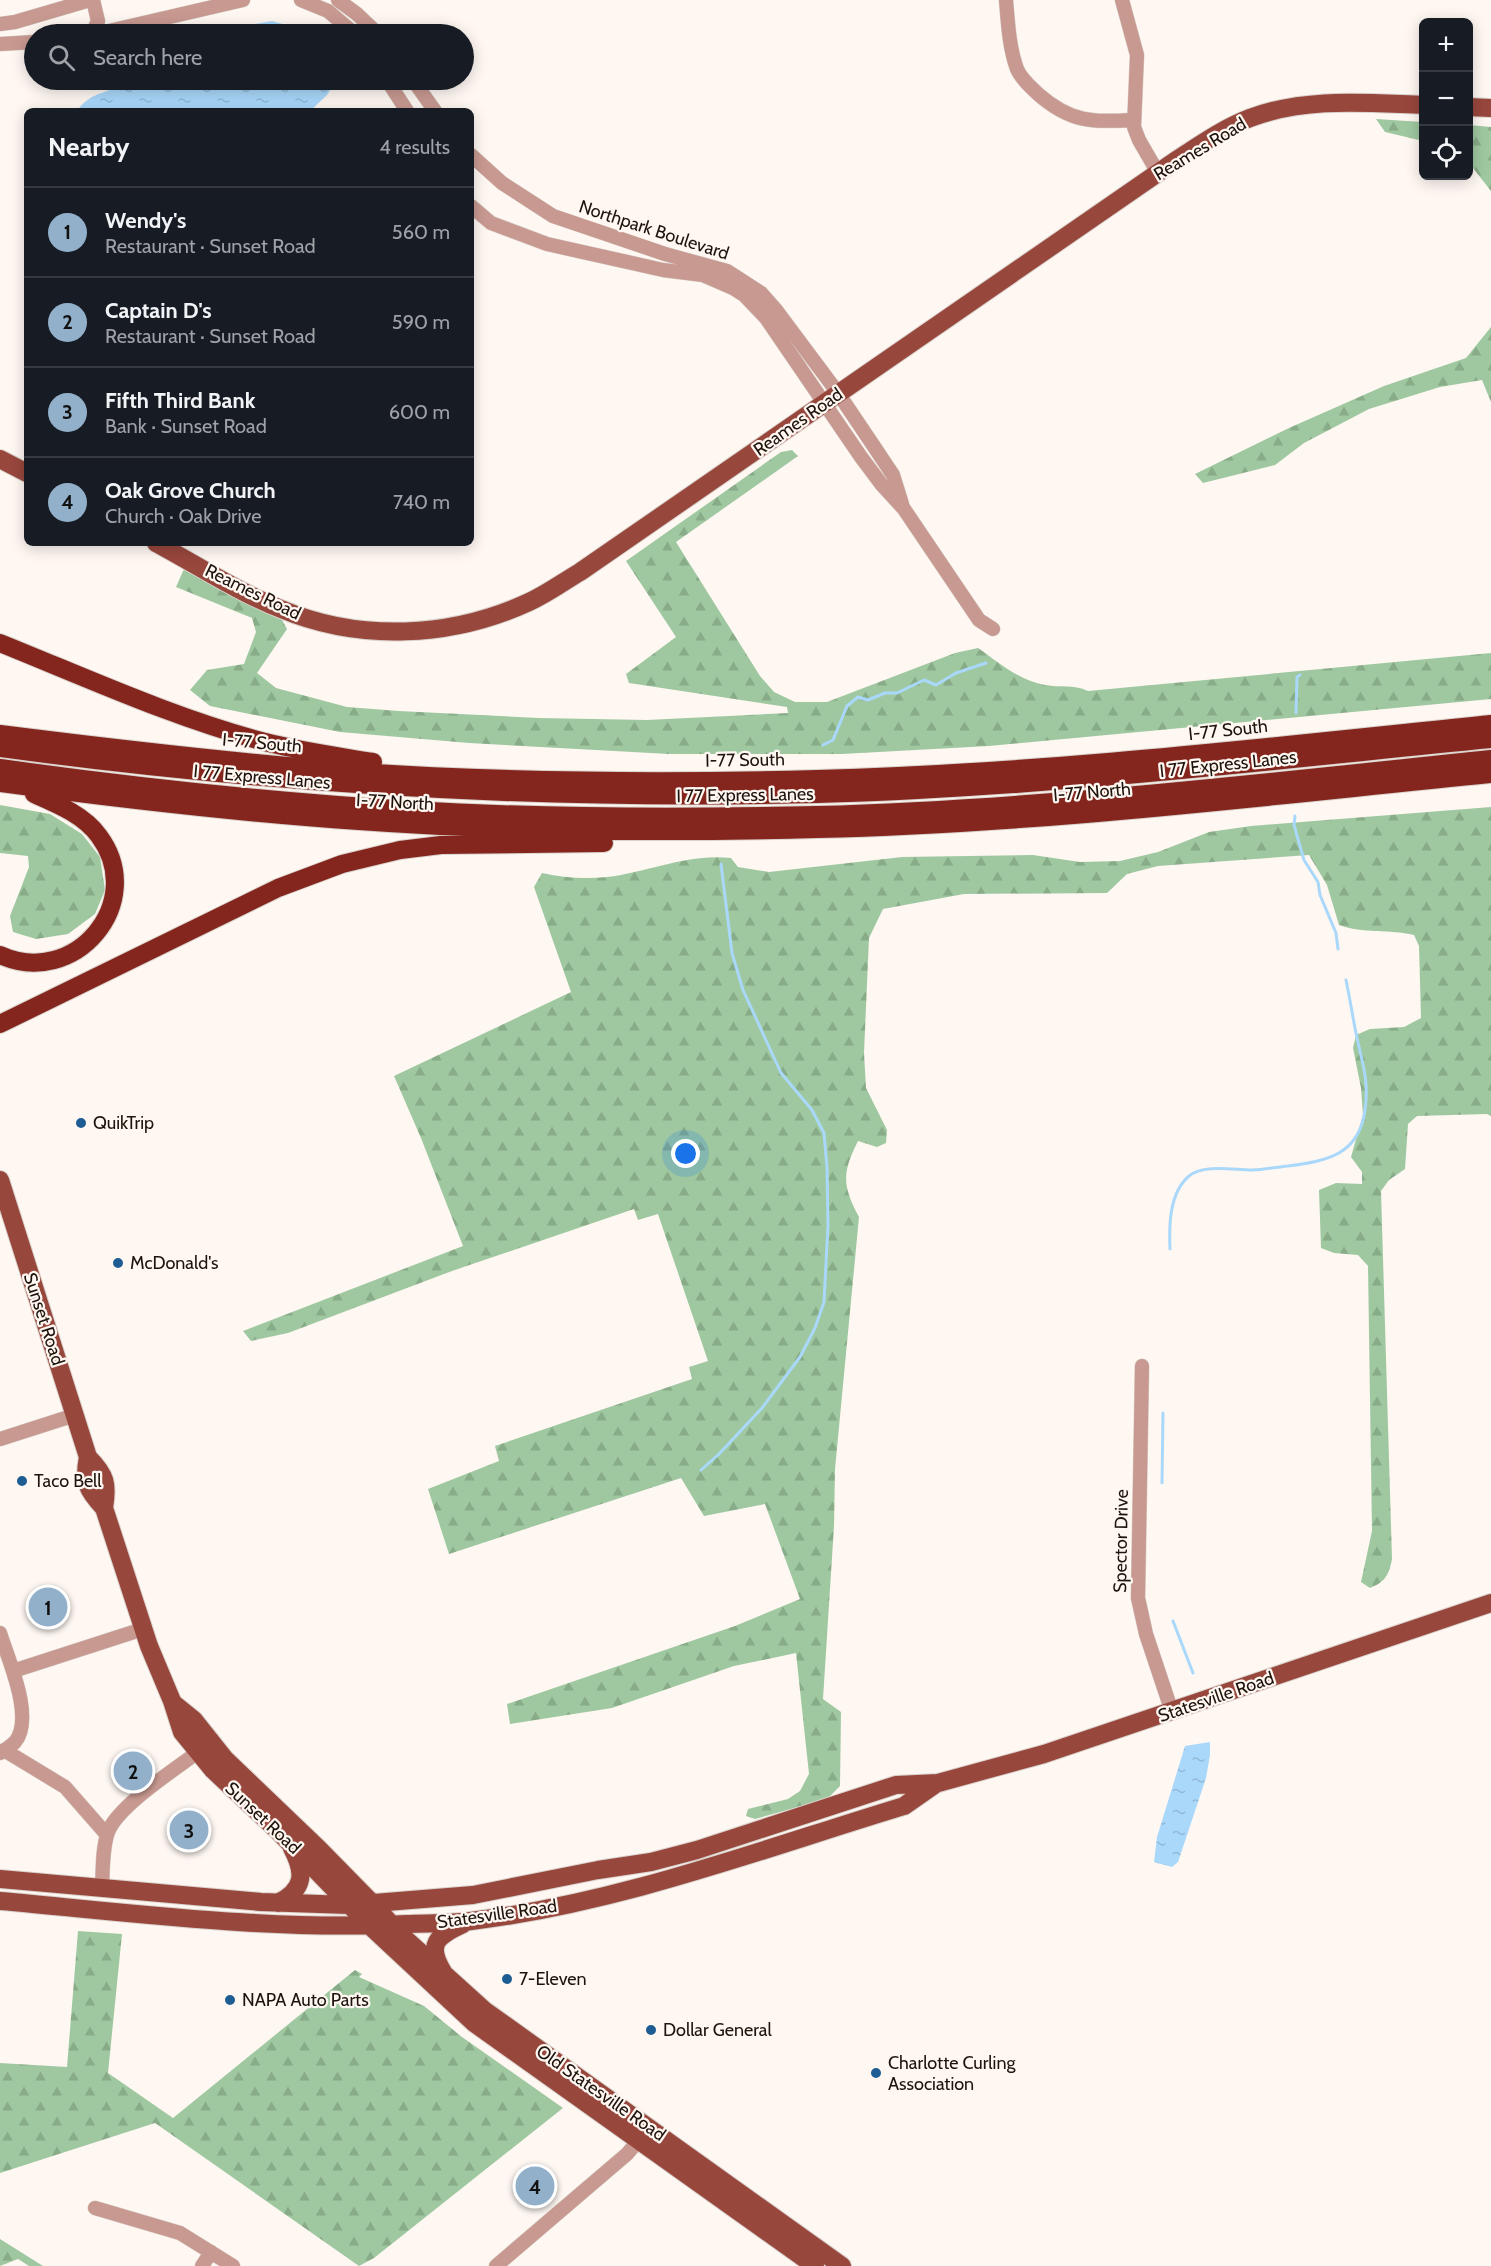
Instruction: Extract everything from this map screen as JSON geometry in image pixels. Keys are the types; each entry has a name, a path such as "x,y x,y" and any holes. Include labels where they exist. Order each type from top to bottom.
{"highway":[{"path":"0,643 174,712 245,736 296,749 463,777"},
{"name":"I-77 South","path":"0,734 232,761 463,777 693,781 929,775 1104,763 1491,724"},
{"name":"I 77 Express Lanes","path":"0,748 196,772 358,786 519,794 693,796 841,793 1041,782 1491,739"},
{"name":"I 77 Express Lanes","path":"0,768 183,791 357,807 519,815 705,817 987,807 1491,759"},
{"name":"I-77 North","path":"5,784 205,808 355,821 519,830 681,831 876,827 976,822 1108,812 1491,774"},
{"path":"0,955 21,962 40,963 58,960 75,952 94,936 104,922 111,906 115,883 108,850 93,829 62,807 5,784"},
{"path":"0,1035 7,1020 278,888 342,864 400,850 441,845 661,842 681,831"}],"main road":[{"name":"Reames Road","path":"162,546 274,606 308,619 343,627 386,632 426,631 472,623 505,612 546,593 1158,173 1228,128 1279,109 1322,102 1419,105"},
{"path":"1473,107 1491,108"},
{"path":"0,459 24,471"},
{"name":"Sunset Road","path":"0,1180 88,1457 85,1476 87,1485 91,1494 104,1508 154,1663 172,1701 182,1732 234,1791 289,1841 370,1926"},
{"name":"Statesville Road","path":"0,1879 278,1903 349,1905 473,1895 651,1862 697,1850 896,1785 938,1783 1054,1751 1491,1603"},
{"name":"Sunset Road","path":"172,1701 194,1720 238,1773 288,1818 373,1904"},
{"name":"Statesville Road","path":"0,1901 273,1925 370,1926 469,1922 541,1910 604,1896 702,1869 904,1806 938,1783"},
{"path":"278,1903 293,1894 301,1879 298,1859 289,1841"},
{"path":"697,1850 702,1869"},
{"name":"Old Statesville Road","path":"373,1904 391,1925 484,2010 806,2263"},
{"path":"446,1976 436,1960 435,1943 439,1937 469,1922"},
{"name":"Old Statesville Road","path":"370,1926 474,2023 842,2266"}],"street":[{"path":"0,24 15,22 92,0 97,24"},
{"path":"138,24 243,0"},
{"path":"301,0 328,11 343,24"},
{"path":"338,0 368,24"},
{"path":"1006,0 1011,49 1018,72 1030,87 1051,105 1071,117 1098,121 1134,120"},
{"path":"1122,0 1137,55 1134,120 1139,140 1158,173"},
{"path":"0,44 24,43"},
{"path":"393,90 405,108"},
{"path":"420,90 433,108"},
{"name":"Northpark Boulevard","path":"474,158 502,183 553,216 665,254 710,265 741,279 770,303 832,398 882,484 903,509 979,620 993,628"},
{"name":"Northpark Boulevard","path":"474,209 491,223 547,244 663,270 704,275 733,288 752,302 832,398"},
{"name":"Spector Drive","path":"1142,1366 1138,1598 1146,1634 1172,1712"},
{"path":"0,1439 75,1415"},
{"path":"12,1671 143,1629"},
{"path":"0,1634 20,1698 23,1718 21,1730 15,1741 2,1752 64,1787 107,1835"},
{"path":"102,1888 107,1835 119,1815 198,1752"},
{"path":"496,2266 627,2154 644,2134"},
{"path":"95,2208 180,2233 233,2266"},
{"path":"202,2266 211,2252"}],"green space":[{"path":"1376,119 1419,122 1419,140 1385,132"},
{"path":"1473,125 1491,127 1491,191 1473,168"},
{"path":"1491,327 1491,402 1482,380 1440,387 1369,409 1304,443 1275,465 1203,483 1195,474 1289,428 1384,386 1466,358"},
{"path":"792,450 798,456 676,542 760,676 774,692 795,702 827,702 955,653 978,648 1027,680 1088,691 1491,653 1491,699 989,746 842,754 669,754 469,743 340,732 210,706 190,690 207,670 244,664 256,632 252,618 176,587 184,569 281,618 287,629 257,673 276,688 347,707 539,718 647,720 788,713 787,707 629,683 626,674 676,637 626,561 781,452"},
{"path":"0,805 50,814 82,834 100,857 105,890 95,914 68,934 36,939 13,932 10,916 29,867 28,856 0,853"},
{"path":"1491,807 1491,1116 1487,1114 1417,1116 1408,1124 1405,1169 1389,1180 1381,1191 1392,1559 1386,1577 1370,1588 1361,1582 1372,1531 1368,1266 1358,1255 1334,1253 1321,1248 1319,1190 1336,1183 1362,1184 1362,1172 1351,1157 1363,1115 1361,1088 1353,1048 1356,1035 1370,1029 1404,1027 1421,1018 1419,946 1414,935 1357,930 1339,925 1327,885 1309,855 1158,866 1127,874 1107,893 964,894 883,909 869,938 864,1053 866,1088 887,1130 886,1143 877,1147 858,1141 849,1162 846,1179 849,1196 859,1217 835,1469 834,1526 823,1699 841,1712 840,1786 827,1799 755,1819 746,1816 748,1809 788,1799 800,1791 809,1774 796,1653 734,1666 612,1708 510,1724 507,1704 735,1626 800,1599 765,1504 704,1516 681,1478 449,1554 428,1489 499,1461 495,1446 692,1379 689,1367 708,1361 658,1214 638,1220 634,1209 452,1271 288,1333 251,1341 243,1331 463,1246 394,1076 571,992 534,887 542,873 574,878 607,877 684,860 715,857 731,858 738,867 769,872 902,857 1033,855 1080,862 1120,861 1158,852 1209,832 1251,826"},
{"path":"78,1931 122,1934 108,2073 173,2118 355,1970 362,1974 359,1977 424,2006 462,2037 563,2108 374,2258 359,2266 155,2123 0,2173 0,2063 67,2067"},
{"path":"0,2239 43,2266 29,2266 18,2259 0,2266"}],"water":[{"path":"272,21 283,24 255,24"},
{"path":"109,90 330,90 313,108 80,108 95,95"},
{"path":"1210,1742 1206,1778 1178,1862 1172,1867 1154,1862 1157,1837 1185,1746"}],"waterway":[{"path":"823,745 833,740 847,706 858,697 868,700 885,693 897,693 924,680 936,685 956,673 986,663"},
{"path":"1296,713 1297,677 1300,675"},
{"path":"1295,816 1294,825 1304,860 1318,882 1320,895 1336,933 1338,949"},
{"path":"701,1470 762,1408 800,1357 815,1328 824,1302 828,1225 824,1133 812,1110 781,1073 743,990 732,953 721,864"},
{"path":"1170,1249 1170,1220 1177,1191 1182,1183 1195,1172 1219,1168 1256,1170 1316,1161 1339,1153 1356,1137 1362,1125 1365,1110 1366,1082 1346,980"},
{"path":"1162,1483 1163,1413"},
{"path":"1173,1621 1193,1673"}],"place":[{"name":"QuikTrip","path":"81,1123"},
{"name":"McDonald's","path":"118,1263"},
{"name":"Taco Bell","path":"22,1481"},
{"name":"Wendy's","path":"48,1607"},
{"name":"Captain D's","path":"133,1771"},
{"name":"Fifth Third Bank","path":"189,1830"},
{"name":"7-Eleven","path":"507,1979"},
{"name":"NAPA Auto Parts","path":"230,2000"},
{"name":"Dollar General","path":"651,2030"},
{"name":"Charlotte Curling Association","path":"876,2073"},
{"name":"Oak Grove Church","path":"535,2186"}]}
